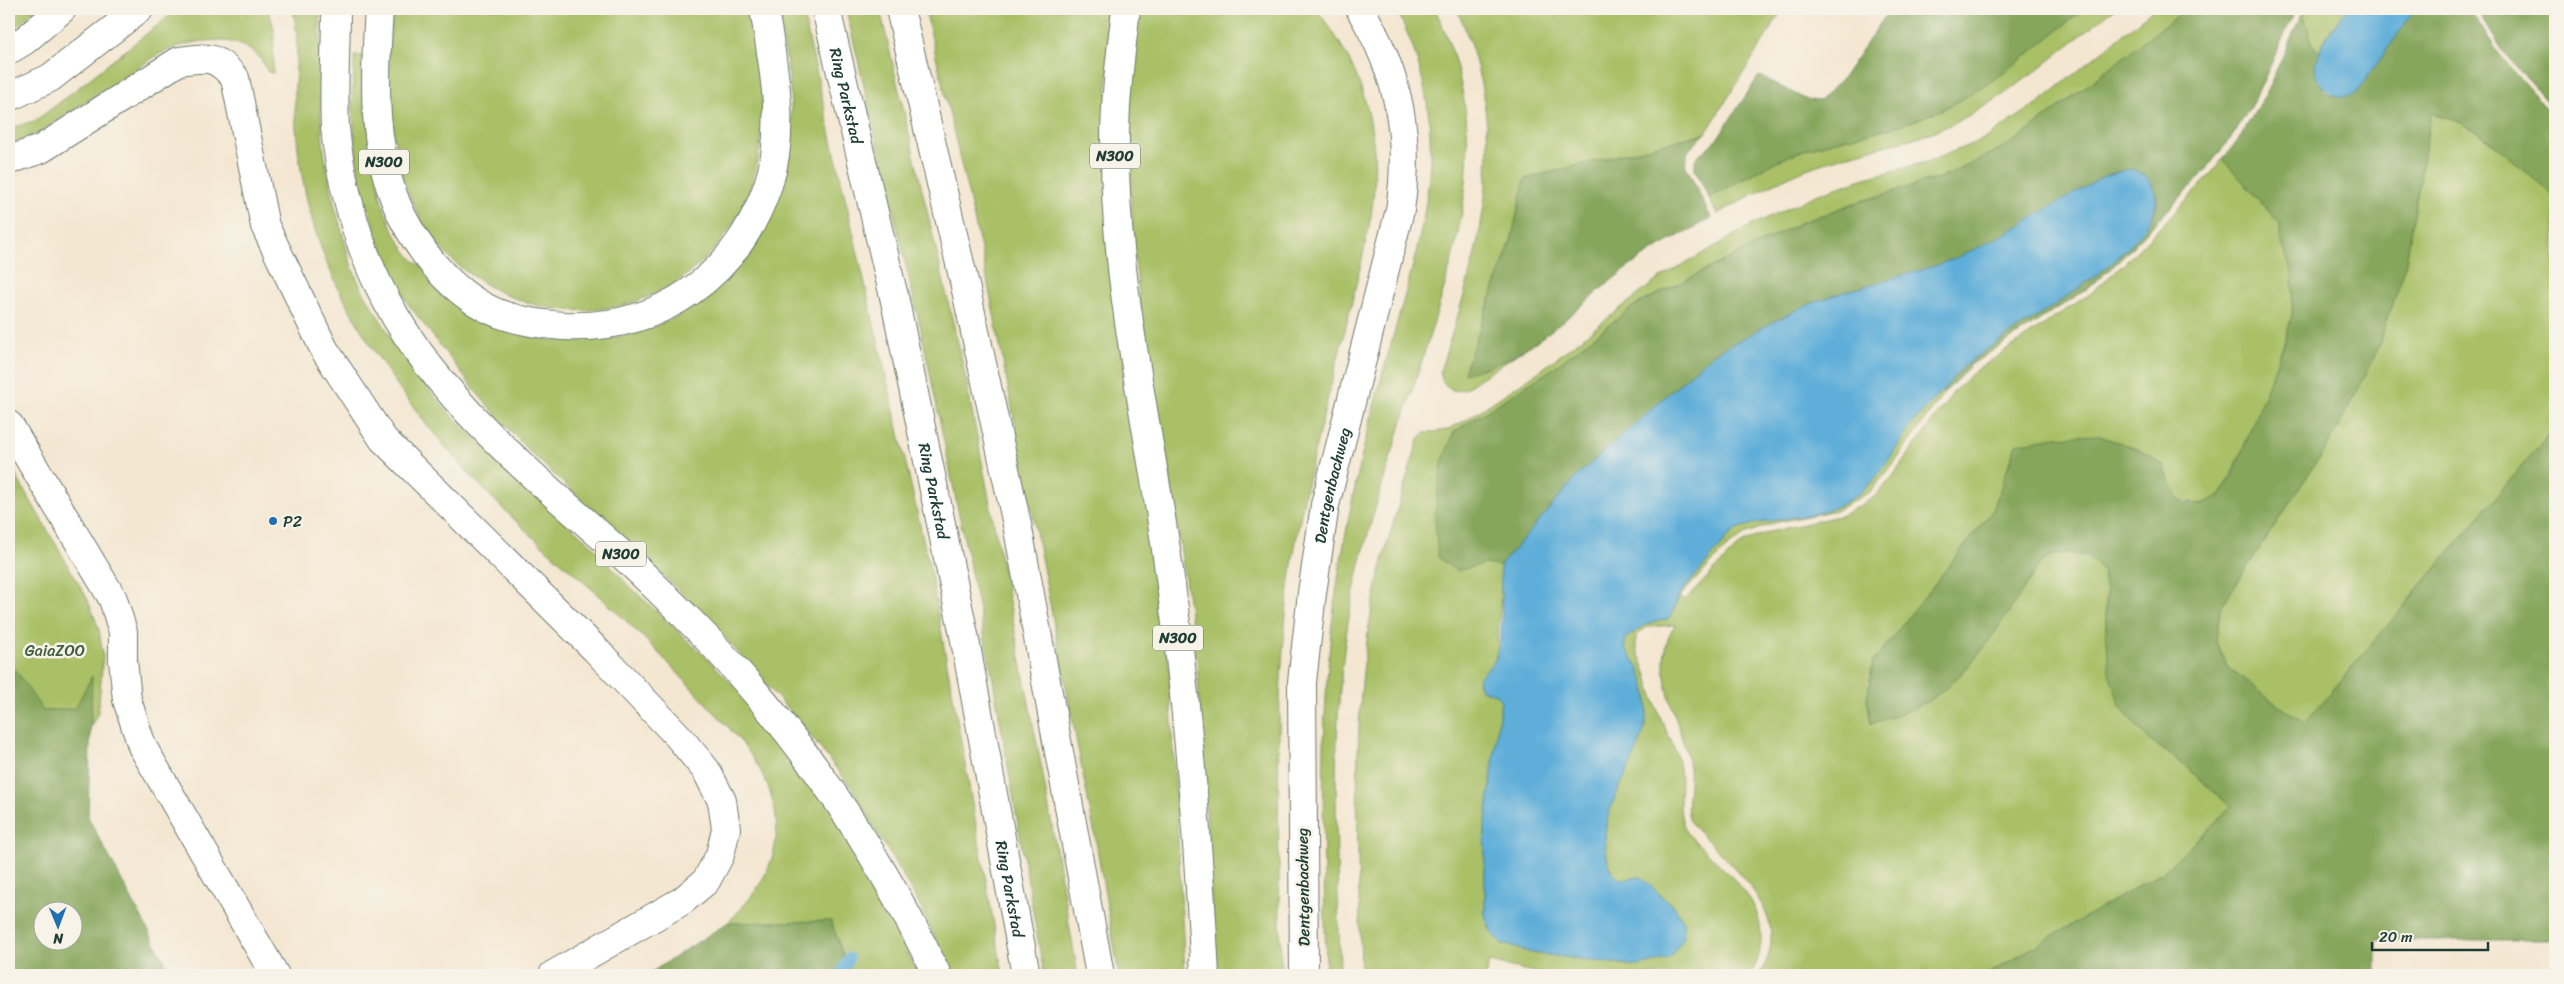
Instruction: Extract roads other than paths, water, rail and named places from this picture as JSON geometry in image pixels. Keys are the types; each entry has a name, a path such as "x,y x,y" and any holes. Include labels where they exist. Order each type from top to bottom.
{"main road":[{"path":"9,50 24,41 62,9"},
{"path":"9,97 50,78 138,9"},
{"name":"N300","path":"336,9 335,100 338,158 355,223 378,286 408,337 455,398 501,446 621,554 693,624 793,736 838,797 873,854 907,911 937,975"},
{"name":"N300","path":"379,9 376,53 378,129 384,162 395,200 408,228 442,275 494,312 525,322 577,327 631,320 685,297 708,279 743,240 768,184 776,148 775,86 764,9"},
{"name":"Ring Parkstad","path":"826,9 895,301 964,635 1026,975"},
{"path":"900,9 964,281 1018,530 1100,975"},
{"name":"N300","path":"1126,9 1117,86 1114,141 1122,262 1169,570 1181,664 1193,796 1205,975"},
{"name":"Dentgenbachweg","path":"1304,975 1302,682 1312,593 1325,505 1400,210 1404,183 1403,128 1392,75 1376,36 1360,9"},
{"path":"9,160 41,149 178,60 201,58 220,62 235,78 265,226 324,348 382,438 595,649 678,736 706,770 722,800 726,829 720,854 706,881 682,901 553,975"},
{"path":"9,425 113,599 124,632 123,660 127,700 142,746 275,975"}],"water":[{"path":"2348,9 2412,9 2412,14 2356,93 2341,96 2334,95 2327,90 2319,81 2316,71 2321,48"},
{"path":"2130,169 2139,172 2150,182 2154,190 2154,212 2139,236 2113,262 2080,287 1963,367 1915,421 1876,477 1851,499 1825,511 1739,528 1730,535 1679,595 1671,616 1666,620 1648,623 1625,639 1625,649 1635,662 1645,686 1647,712 1645,727 1635,756 1610,811 1605,832 1605,846 1610,867 1617,877 1626,879 1642,877 1675,907 1683,922 1684,937 1669,959 1638,966 1532,953 1501,943 1491,932 1485,915 1485,828 1501,701 1496,694 1481,690 1478,680 1495,660 1498,650 1502,614 1500,566 1579,474 1713,354 1800,308 1838,294 1938,265 1963,255 1996,239 2104,176"}],"waterway":[{"path":"840,975 849,958"}],"place":[{"name":"P2","path":"273,521"}],"park label":[{"name":"GaiaZOO","path":"55,650"}]}
